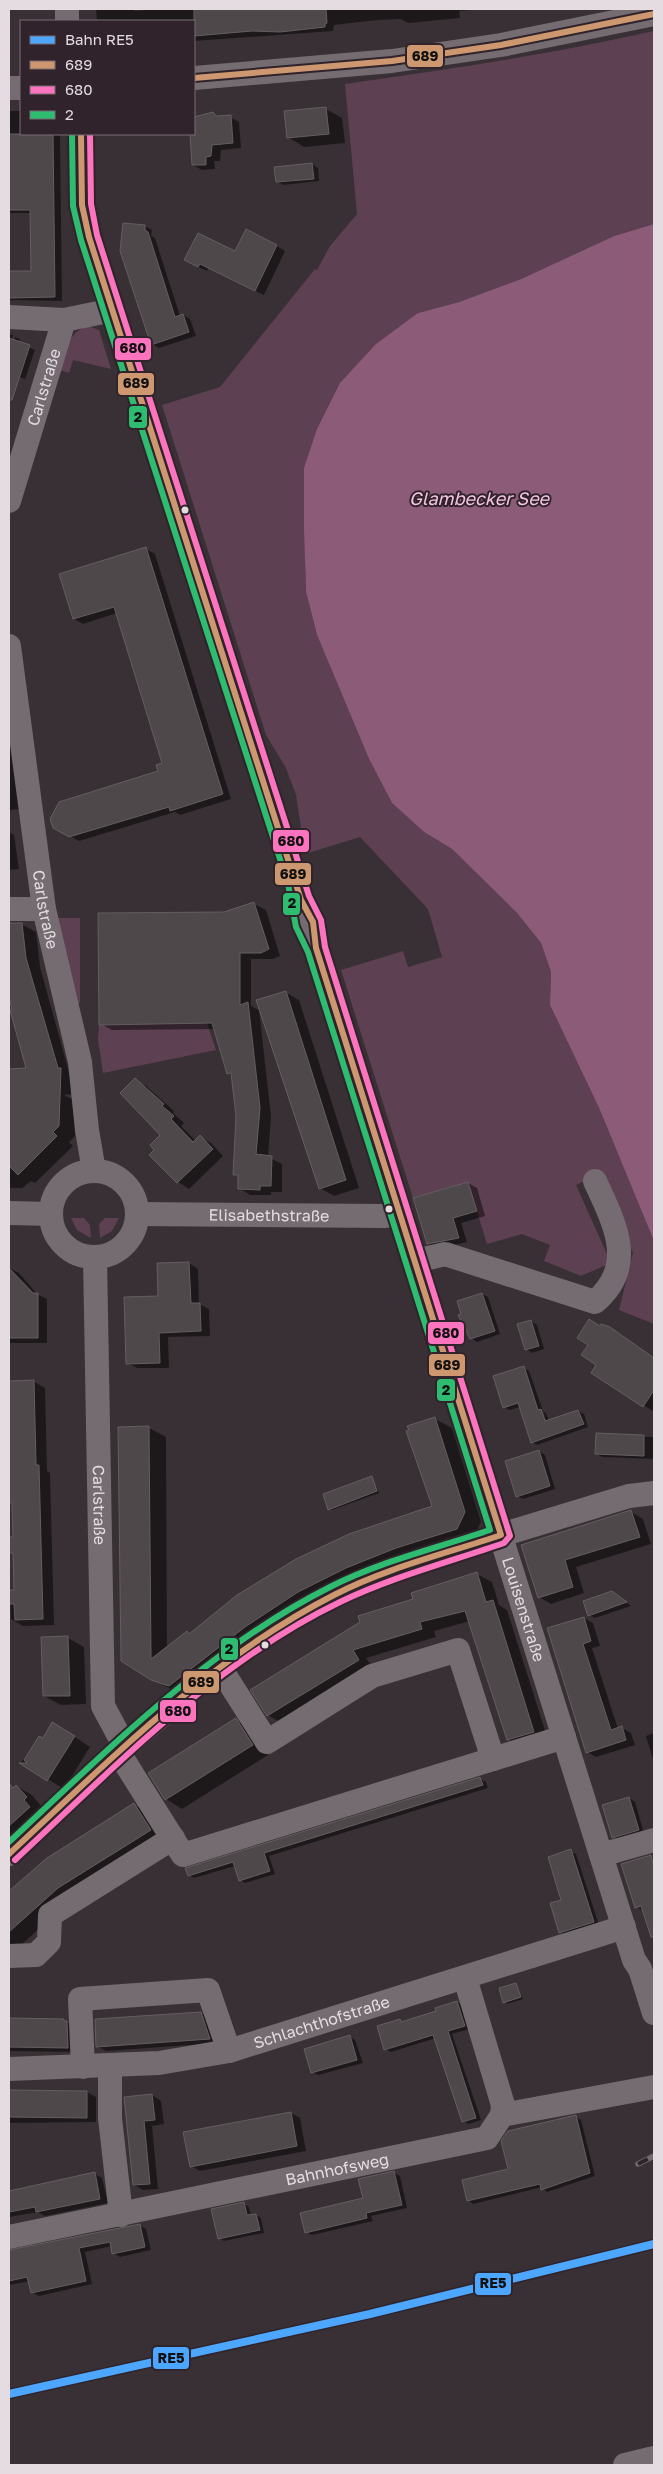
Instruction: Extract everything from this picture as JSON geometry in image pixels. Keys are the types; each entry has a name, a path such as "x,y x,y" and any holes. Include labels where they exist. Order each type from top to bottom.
{"street":[{"path":"195,78 392,61 501,45 654,14"},
{"name":"Louisenstraße","path":"80,135 81,192 84,217 301,900 311,914 317,934 316,948 416,1261 634,1960 640,1969 654,2013"},
{"path":"9,317 64,320 113,310"},
{"name":"Carlstraße","path":"9,501 64,320"},
{"name":"Carlstraße","path":"9,646 44,909 80,1062 87,1130 94,1171"},
{"path":"9,909 44,909"},
{"path":"94,1171 108,1173 120,1179 129,1189 135,1201 137,1214 135,1227 129,1239 120,1249 108,1255 95,1257 82,1255 70,1249 60,1240 54,1228 51,1214 56,1195 69,1179 81,1173 94,1171"},
{"path":"416,1261 445,1254 595,1302 608,1290 617,1272 621,1254 614,1222 595,1181"},
{"name":"Elisabethstraße","path":"137,1214 386,1216 400,1212"},
{"path":"9,1213 51,1214"},
{"name":"Carlstraße","path":"95,1257 103,1706 122,1750 184,1855 493,1759"},
{"path":"9,1854 122,1750 219,1666 278,1627 335,1595 373,1579 501,1535 629,1496 654,1493"},
{"path":"219,1666 267,1742 372,1676 458,1650 493,1759 564,1737"},
{"path":"9,1956 36,1955 49,1942 50,1915 173,1838"},
{"path":"601,1855 654,1840"},
{"name":"Schlachthofstraße","path":"9,2069 159,2064 229,2051 624,1927"},
{"path":"465,1978 503,2105 502,2115 654,2087"},
{"path":"83,2067 80,1999 208,1990 229,2051"},
{"path":"110,2067 110,2118 121,2215"},
{"name":"Bahnhofsweg","path":"9,2237 488,2138 502,2115"},
{"path":"624,2465 654,2458"}],"shaded area":[{"path":"654,31 654,224 614,236 521,279 459,302 418,313 305,562 306,592 317,635 369,759 392,803 424,832 452,849 517,913 541,943 551,972 550,1005 599,1108 654,1241 654,1324 619,1310 633,1253 599,1175 576,1185 611,1263 581,1276 544,1261 550,1245 522,1234 487,1244 468,1182 413,1198 341,970 403,951 408,967 442,957 428,909 360,837 305,854 296,795 286,768 266,735 162,405 220,387 315,269 317,270 330,246 357,214 345,84 539,54"},
{"path":"88,326 99,330 111,369 73,360 69,373 59,370 68,344 76,333"},
{"path":"56,918 80,918 80,1002 77,1007"},
{"path":"207,1023 216,1050 103,1073 98,1039 99,1025"},
{"path":"71,1218 84,1218 90,1225 91,1238 77,1230"},
{"path":"105,1218 119,1218 112,1231 100,1238 99,1224"}],"water":[{"name":"Glambecker See","path":"654,224 654,1241 599,1108 550,1005 551,972 541,943 517,913 452,849 424,832 392,803 369,759 317,635 306,592 304,468 317,429 340,383 376,344 418,313 459,302 521,279 614,236"}],"building":[{"path":"194,9 326,9 327,23 325,27 280,32 252,31 195,36"},
{"path":"326,107 329,134 287,138 284,111"},
{"path":"213,112 216,116 231,115 233,143 212,145 211,156 206,157 206,165 192,165 190,135 195,135 195,117"},
{"path":"9,134 53,135 55,297 9,298 9,271 31,271 30,210 9,210"},
{"path":"312,163 314,179 276,182 274,167"},
{"path":"123,223 145,225 145,230 148,232 175,317 183,314 189,332 151,345 120,251"},
{"path":"246,229 277,245 255,291 200,264 198,267 184,260 198,233 235,251"},
{"path":"9,338 30,345 12,400 9,400"},
{"path":"146,547 223,794 170,811 169,807 69,837 53,828 50,819 59,802 158,771 156,765 162,763 114,607 73,619 59,574"},
{"path":"254,902 269,949 261,953 240,953 240,1005 248,1002 260,1108 256,1154 272,1156 271,1186 260,1186 260,1190 238,1189 238,1175 233,1175 236,1116 231,1073 227,1074 212,1023 99,1025 98,913 224,912"},
{"path":"9,923 22,923 26,958 58,1068 61,1068 59,1126 53,1132 57,1136 18,1175 9,1166 9,1069 26,1068 10,1010 12,1009 9,998"},
{"path":"286,991 346,1180 319,1189 256,1000"},
{"path":"135,1078 164,1104 162,1106 174,1116 171,1119 193,1142 200,1135 213,1149 177,1183 149,1155 154,1150 150,1145 160,1135 120,1093"},
{"path":"468,1182 477,1211 453,1218 459,1238 427,1244 413,1198"},
{"path":"189,1262 191,1303 200,1303 201,1331 159,1333 160,1363 126,1364 124,1297 158,1296 157,1263"},
{"path":"9,1268 33,1293 38,1293 38,1338 9,1338"},
{"path":"482,1293 495,1331 470,1339 458,1315 461,1314 457,1301"},
{"path":"589,1319 600,1326 601,1324 610,1327 654,1358 654,1390 643,1407 591,1373 596,1365 581,1355 588,1345 577,1338"},
{"path":"531,1320 539,1346 525,1350 517,1324"},
{"path":"524,1366 538,1410 541,1409 545,1421 578,1410 584,1424 531,1443 518,1403 503,1408 493,1376"},
{"path":"34,1380 36,1465 39,1465 43,1619 15,1620 14,1604 9,1604 9,1590 14,1590 13,1553 9,1553 9,1537 13,1537 12,1503 9,1503 9,1381"},
{"path":"435,1417 465,1512 457,1529 396,1548 346,1568 298,1592 245,1627 169,1686 151,1680 121,1661 118,1427 149,1426 151,1659 187,1631 189,1634 237,1595 296,1559 349,1534 432,1506 406,1431 409,1430 407,1426"},
{"path":"596,1433 644,1435 644,1456 595,1454"},
{"path":"539,1450 550,1486 516,1497 505,1461"},
{"path":"372,1476 377,1491 328,1510 323,1494"},
{"path":"631,1510 640,1537 565,1560 573,1587 538,1598 521,1545"},
{"path":"477,1572 486,1602 493,1600 534,1732 507,1740 465,1611 420,1622 422,1629 353,1650 359,1660 267,1716 250,1690 360,1622 358,1616 413,1599 411,1593"},
{"path":"612,1591 627,1602 588,1616 583,1601"},
{"path":"584,1617 591,1641 583,1644 611,1730 622,1726 626,1740 586,1753 547,1628"},
{"path":"68,1636 70,1696 43,1696 41,1637"},
{"path":"236,1718 253,1745 165,1800 148,1773"},
{"path":"52,1722 75,1736 47,1781 19,1763 27,1763 24,1760 39,1736 43,1738"},
{"path":"480,1777 483,1785 264,1853 270,1871 239,1881 233,1862 188,1876 185,1868"},
{"path":"9,1783 13,1788 16,1785 27,1797 24,1800 30,1807 9,1826"},
{"path":"629,1797 639,1830 612,1838 602,1805"},
{"path":"134,1803 151,1830 58,1888 9,1932 9,1891 47,1858"},
{"path":"571,1849 594,1922 559,1933 550,1903 561,1900 548,1857"},
{"path":"651,1855 654,1867 654,1937 651,1937 641,1906 635,1908 621,1864"},
{"path":"516,1983 521,1997 503,2003 499,1988"},
{"path":"457,2001 465,2026 448,2031 476,2118 462,2122 433,2035 384,2050 377,2026 400,2019 401,2022 436,2011 435,2008"},
{"path":"201,2012 210,2039 96,2047 95,2019"},
{"path":"9,2018 64,2019 64,2021 67,2021 68,2048 9,2047"},
{"path":"350,2035 357,2060 311,2073 304,2049"},
{"path":"9,2090 87,2091 87,2118 9,2117"},
{"path":"152,2094 155,2120 144,2121 150,2184 133,2185 124,2097"},
{"path":"291,2112 297,2146 190,2167 183,2132"},
{"path":"576,2115 590,2173 541,2190 540,2184 467,2201 462,2180 508,2169 501,2141 508,2131"},
{"path":"394,2171 402,2205 366,2213 367,2218 305,2233 300,2213 363,2198 358,2179"},
{"path":"95,2172 100,2199 36,2212 35,2207 9,2212 9,2191"},
{"path":"244,2202 247,2215 256,2214 260,2230 218,2239 211,2209"},
{"path":"140,2224 145,2247 112,2254 110,2242 79,2248 86,2281 31,2293 27,2277 9,2281 9,2250"}],"railway":[{"path":"638,2164 654,2156"}],"rail line":[{"name":"RE5","path":"9,2394 370,2314 654,2244"}],"transit line":[{"name":"689","path":"195,78 392,61 501,45 654,14"},
{"name":"2","path":"9,1842 161,1703 201,1670 285,1612 349,1578 490,1530 308,952 296,927 288,884 81,240 73,206 72,135"},
{"name":"689","path":"9,1854 162,1713 245,1649 288,1621 354,1585 416,1562 501,1535 316,948 313,922 301,900 89,237 82,205 81,135"},
{"name":"680","path":"15,1860 168,1719 209,1685 294,1626 360,1593 400,1577 504,1543 510,1536 325,947 321,920 309,896 97,235 91,204 90,135"}]}
